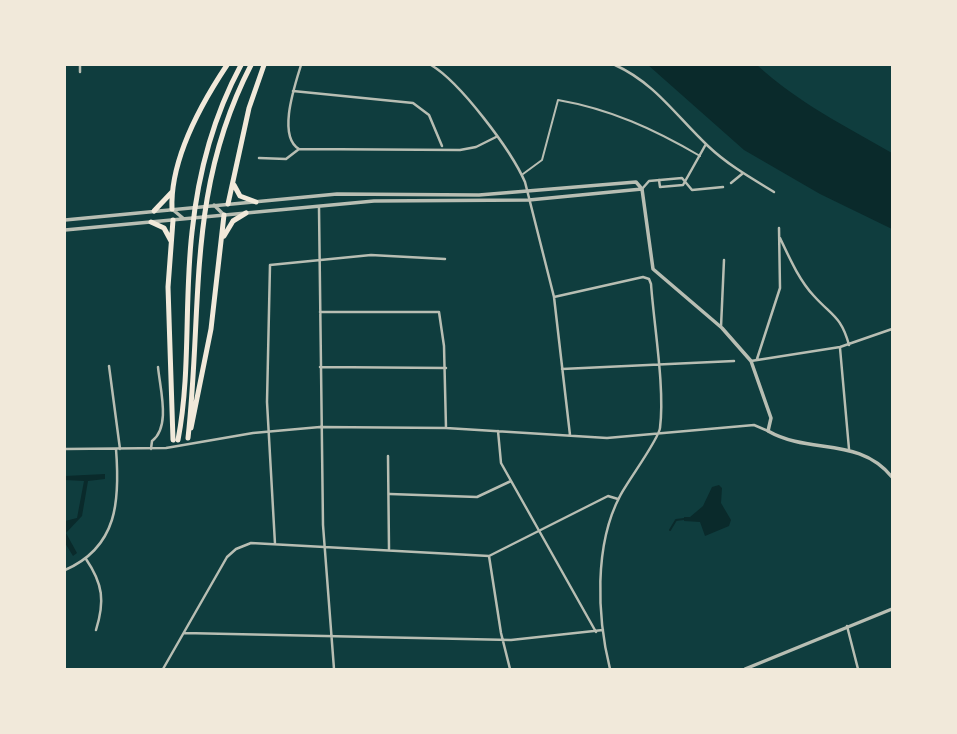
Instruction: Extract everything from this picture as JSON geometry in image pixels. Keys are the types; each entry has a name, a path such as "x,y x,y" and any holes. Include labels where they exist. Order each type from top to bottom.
{"highway":[{"path":"172,209 172,192 192,130 227,65"},
{"path":"173,220 169,287 175,440 191,233 197,192 215,122 241,65"},
{"path":"188,438 206,192 224,124 251,65"},
{"path":"228,204 249,107 264,65"},
{"path":"233,182 240,196 256,201"},
{"path":"154,211 172,192"},
{"path":"223,239 230,224 246,213"},
{"path":"189,430 193,424 203,374 223,239 224,215"},
{"path":"151,222 164,228 171,241"}],"street":[{"path":"80,65 80,72"},
{"path":"301,65 293,91 288,133 291,143 299,149 467,149 496,137"},
{"path":"431,65 442,71 496,137 522,175 554,297 570,436"},
{"path":"442,71 445,65"},
{"path":"615,65 660,94 706,144 742,174 774,192"},
{"path":"293,91 413,103 429,115 442,140 442,148"},
{"path":"659,180 660,187 683,185 706,144"},
{"path":"259,158 286,159 299,149"},
{"path":"731,183 742,174"},
{"path":"65,220 374,192 528,192 682,178 692,190 723,187"},
{"path":"65,230 391,200 529,200 642,189 649,181"},
{"path":"636,182 642,189 653,269 721,327 751,361 771,418 768,431"},
{"path":"224,215 228,204"},
{"path":"214,205 224,215"},
{"path":"319,206 320,428 324,546 334,669"},
{"path":"172,209 184,219"},
{"path":"172,209 173,220"},
{"path":"757,359 778,300 779,228"},
{"path":"779,235 790,261 809,289 843,323 849,345"},
{"path":"275,544 269,431 270,265 320,258 371,256 445,259"},
{"path":"721,327 724,260"},
{"path":"554,297 647,277 651,284 660,431 618,499 608,528 603,560 603,630 610,669"},
{"path":"320,312 439,312 446,368 446,428"},
{"path":"751,361 849,345 892,329"},
{"path":"840,347 849,449"},
{"path":"562,369 734,361"},
{"path":"65,570 86,559 107,535 116,514 118,449 109,366"},
{"path":"152,449 152,441 160,431 163,412 158,367"},
{"path":"320,367 446,368"},
{"path":"65,449 152,449 269,431 320,428 446,428 607,438 754,425 790,443 849,449 872,460 892,477"},
{"path":"498,431 499,456 511,481 596,632"},
{"path":"388,456 389,550"},
{"path":"390,494 477,497 511,481"},
{"path":"163,669 231,552 247,544 489,556 608,496 618,499"},
{"path":"489,556 510,669"},
{"path":"86,559 103,594 96,630"},
{"path":"745,669 757,667 847,626 892,609"},
{"path":"847,626 858,669"},
{"path":"184,633 503,640 603,630"}],"lane":[{"path":"522,175 542,160 558,100 597,108 642,124 700,156"}],"water":[{"path":"648,65 757,65 805,102 892,153 892,229 820,194 744,150"},
{"path":"105,474 105,479 88,481 82,516 66,533 77,553 73,556 65,543 65,521 77,518 84,481 65,480 65,476"},
{"path":"719,485 722,488 721,503 731,520 729,526 705,536 700,522 684,521 684,517 690,517 703,506 712,487"}],"waterway":[{"path":"670,530 676,520 684,519"}]}
